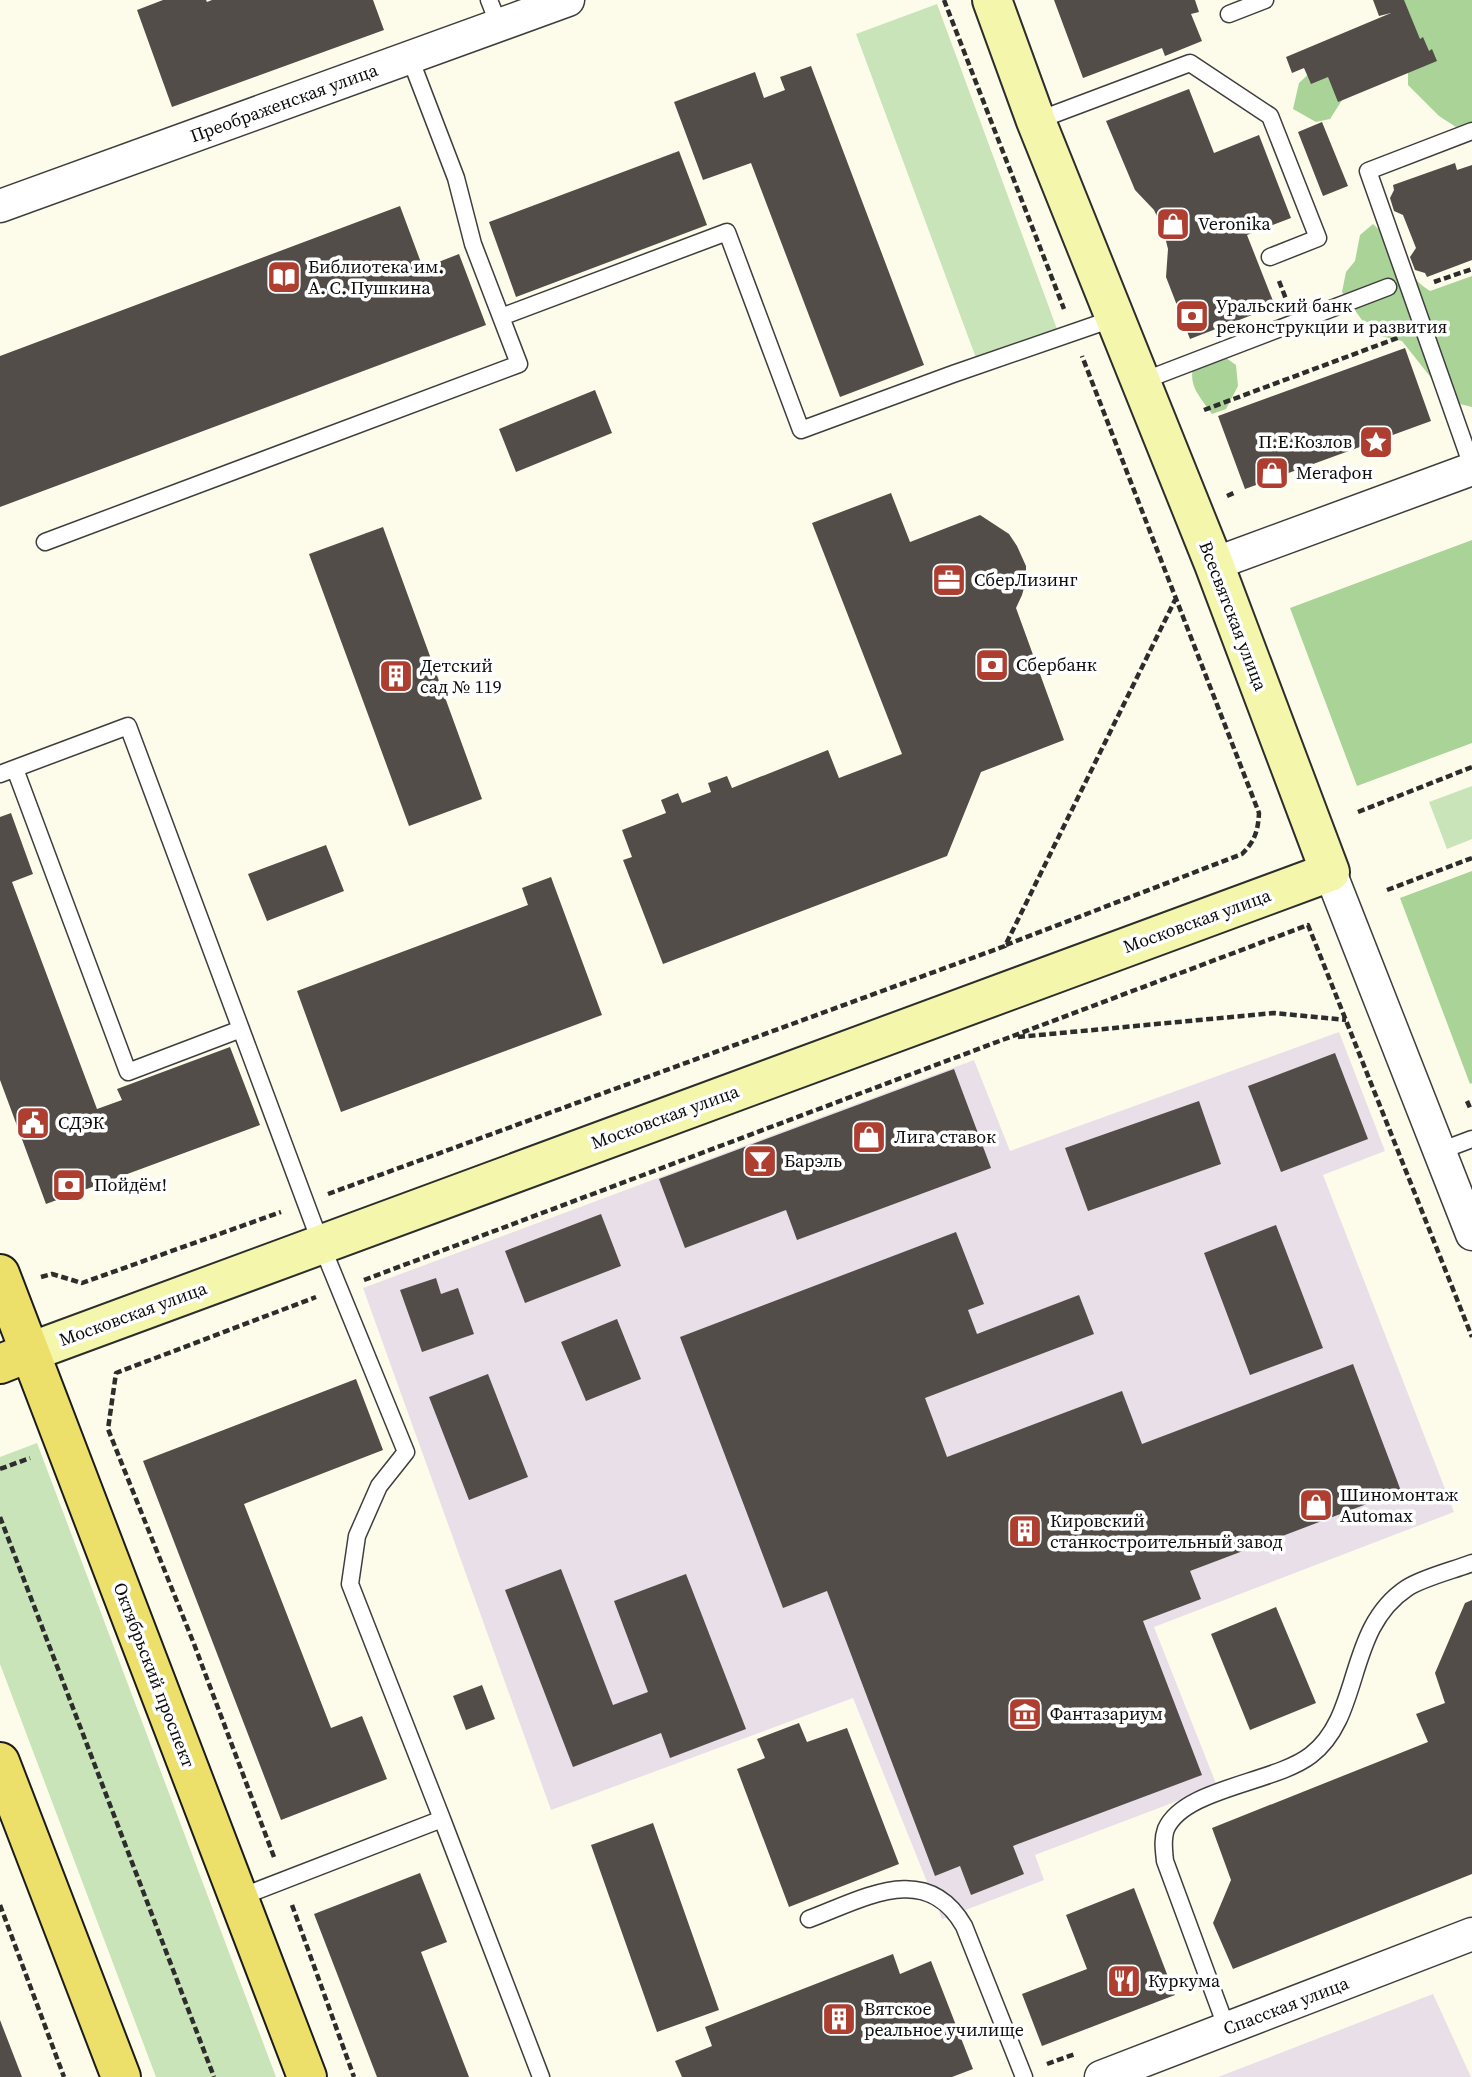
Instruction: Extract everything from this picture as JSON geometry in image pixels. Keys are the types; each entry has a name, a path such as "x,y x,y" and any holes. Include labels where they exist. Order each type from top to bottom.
{"main road":[{"name":"Всесвятская улица","path":"992,0 1036,121 1214,564 1330,872"},
{"name":"Московская улица","path":"15,1358 1330,872"},
{"name":"Октябрьский проспект","path":"15,1278 15,1358 238,1898 307,2077"},
{"path":"0,1762 121,2077"}],"street":[{"name":"Преображенская улица","path":"0,206 410,58 494,13 568,0"},
{"path":"1214,564 1472,467"},
{"name":"Всесвятская улица","path":"1330,872 1472,1234"},
{"name":"Спасская улица","path":"1101,2077 1472,1934"}],"lane":[{"path":"1229,14 1265,0"},
{"path":"45,542 519,365 474,244 456,178 410,58"},
{"path":"1036,121 1190,63 1270,116 1318,238 1270,257"},
{"path":"1472,131 1368,171 1472,467"},
{"path":"501,317 727,232 801,430 1115,318"},
{"path":"1140,382 1388,287"},
{"path":"241,1029 128,1072 7,771 128,726 241,1029 305,1203 407,1452 379,1486 357,1536 350,1584 541,2077"},
{"path":"1440,1151 1472,1139"},
{"path":"1227,2029 1165,1861 1163,1843 1166,1829 1174,1817 1192,1803 1292,1766 1324,1743 1336,1726 1374,1621 1388,1604 1409,1586 1472,1563"},
{"path":"238,1898 442,1819"},
{"path":"809,1919 901,1888 925,1891 941,1899 964,1926 1024,2077"}],"path":[{"path":"15,1278 52,1274 82,1283 1005,946 1242,854 1253,844 1258,830 1259,813 944,0"},
{"path":"1410,291 1472,268"},
{"path":"1281,287 1287,302"},
{"path":"1204,410 1407,334"},
{"path":"1005,946 1176,598"},
{"path":"1358,812 1472,767"},
{"path":"1387,890 1472,858"},
{"path":"116,1373 1308,925 1472,1337"},
{"path":"1010,1038 1274,1013 1346,1020"},
{"path":"1467,1101 1471,1110"},
{"path":"111,1361 116,1373 108,1429 194,1644 354,2077"},
{"path":"0,1469 37,1455"},
{"path":"0,1517 214,2077"},
{"path":"0,1905 64,2077"}],"shaded area":[{"name":"Кировский станкостроительный завод","path":"1339,1032 1385,1151 1323,1175 1454,1512 1154,1627 1217,1786 1035,1855 1044,1880 942,1919 853,1698 551,1810 363,1288 974,1060 1010,1151"},
{"path":"1433,1994 1471,2077 1218,2077"}],"green space":[{"path":"1399,0 1472,0 1472,125 1456,127 1439,116 1408,85 1408,26"},
{"path":"937,4 1057,329 976,358 856,34"},
{"path":"1313,70 1331,72 1346,94 1330,119 1316,122 1293,109 1299,83"},
{"path":"1373,224 1400,252 1417,281 1430,291 1472,276 1472,407 1456,403 1440,389 1402,341 1376,335 1342,292 1346,272 1355,261 1360,235"},
{"path":"1213,349 1236,365 1238,386 1226,409 1212,414 1194,386 1192,373 1196,354"},
{"path":"1472,540 1472,743 1357,786 1290,608"},
{"path":"1472,786 1472,839 1447,849 1429,802"},
{"path":"1472,871 1472,1083 1470,1084 1400,898"},
{"path":"37,1443 276,2077 156,2077 0,1664 0,1457"}],"building":[{"path":"163,0 373,0 384,30 172,107 137,10"},
{"path":"1054,0 1195,0 1199,12 1191,14 1202,41 1165,56 1162,48 1083,78"},
{"path":"1373,0 1404,0 1420,39 1423,37 1437,61 1338,102 1328,77 1311,84 1304,68 1292,73 1286,57 1391,13 1379,16"},
{"path":"811,66 924,365 840,397 751,163 703,180 674,102 755,72 764,98 785,90 780,77"},
{"path":"1189,89 1214,153 1259,135 1291,218 1247,235 1275,306 1190,339 1166,277 1168,249 1163,229 1154,210 1135,190 1106,121"},
{"path":"1322,122 1348,186 1323,196 1298,132"},
{"path":"679,151 707,225 516,297 489,222"},
{"path":"1455,163 1457,170 1472,165 1472,260 1427,277 1425,273 1415,270 1410,257 1416,248 1403,215 1394,211 1390,198 1393,185"},
{"path":"400,206 423,268 459,254 486,325 0,507 0,356"},
{"path":"1405,348 1431,421 1245,489 1218,416"},
{"path":"595,390 612,433 516,472 499,429"},
{"path":"891,493 910,542 980,515 1009,534 1026,566 1026,581 1016,608 1064,740 981,772 947,856 663,964 623,860 632,857 622,830 666,813 661,800 678,793 682,803 711,792 708,783 727,776 732,788 828,750 839,778 902,754 812,523"},
{"name":"Детский сад № 119","path":"383,527 482,799 409,826 309,554"},
{"path":"11,813 33,874 12,882 97,1109 122,1100 117,1089 230,1047 260,1125 46,1204 0,1080 0,817"},
{"path":"326,845 344,891 267,921 248,874"},
{"path":"551,877 602,1015 341,1112 297,991 528,905 522,888"},
{"path":"1335,1053 1368,1139 1281,1172 1248,1086"},
{"path":"954,1069 991,1168 797,1240 786,1210 685,1248 659,1179"},
{"path":"1199,1101 1221,1164 1088,1211 1065,1148"},
{"path":"601,1214 621,1266 525,1303 505,1251"},
{"path":"1276,1225 1323,1348 1250,1375 1204,1253"},
{"name":"Кировский станкостроительный завод","path":"956,1232 984,1304 968,1310 977,1334 1079,1295 1094,1334 925,1398 947,1457 1122,1391 1142,1444 1353,1364 1401,1491 1190,1571 1201,1599 1143,1621 1202,1775 1013,1846 1024,1874 971,1895 960,1866 935,1876 827,1591 783,1608 680,1337"},
{"path":"436,1278 441,1294 458,1288 474,1334 422,1352 400,1290"},
{"path":"617,1319 641,1379 586,1401 561,1342"},
{"path":"488,1374 528,1477 469,1500 429,1397"},
{"path":"356,1379 383,1450 244,1504 331,1728 362,1716 387,1779 281,1820 143,1461"},
{"path":"561,1569 613,1705 648,1692 614,1601 686,1574 746,1729 670,1758 661,1733 573,1767 505,1590"},
{"path":"1472,1600 1472,1874 1233,1969 1213,1923 1231,1880 1212,1828 1428,1742 1416,1714 1445,1703 1435,1673 1465,1603"},
{"path":"1276,1607 1316,1703 1250,1730 1211,1634"},
{"path":"482,1685 495,1719 466,1730 453,1696"},
{"path":"799,1723 807,1742 847,1728 899,1864 789,1907 737,1769 765,1758 757,1739"},
{"path":"653,1823 719,2010 657,2032 591,1845"},
{"path":"420,1873 447,1942 421,1952 469,2077 377,2077 314,1914"},
{"name":"Вятское реальное училище","path":"1134,1888 1175,1995 1042,2046 1022,1994 1087,1969 1066,1915"},
{"name":"Вятское реальное училище","path":"893,1954 900,1974 931,1961 973,2069 952,2077 682,2077 675,2061 712,2046 705,2027"},
{"path":"0,2020 22,2077 0,2077"}],"place":[{"name":"Veronika","path":"1173,224"},
{"name":"Библиотека им. А. С. Пушкина","path":"284,277"},
{"name":"Уральский банк реконструкции и развития","path":"1192,316"},
{"name":"П.Е.Козлов","path":"1376,442"},
{"name":"Мегафон","path":"1272,473"},
{"name":"СберЛизинг","path":"949,580"},
{"name":"Сбербанк","path":"992,665"},
{"name":"Детский сад № 119","path":"396,676"},
{"name":"СДЭК","path":"33,1123"},
{"name":"Лига ставок","path":"869,1137"},
{"name":"Барэль","path":"760,1161"},
{"name":"Пойдём!","path":"69,1185"},
{"name":"Шиномонтаж Automax","path":"1316,1505"},
{"name":"Кировский станкостроительный завод","path":"1025,1531"},
{"name":"Фантазариум","path":"1025,1714"},
{"name":"Куркума","path":"1124,1981"},
{"name":"Вятское реальное училище","path":"839,2019"}]}
